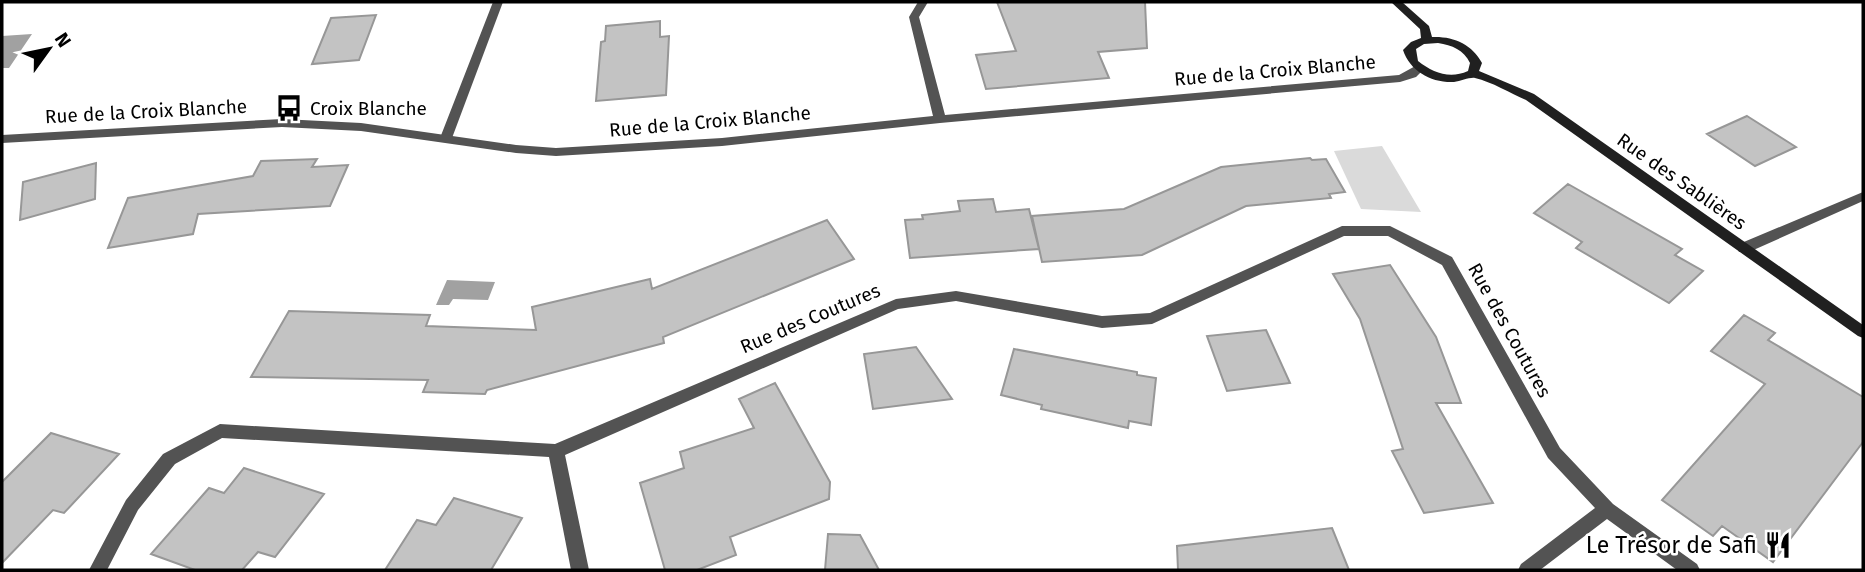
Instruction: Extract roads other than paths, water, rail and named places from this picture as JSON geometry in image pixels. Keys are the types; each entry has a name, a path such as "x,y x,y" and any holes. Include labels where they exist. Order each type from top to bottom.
{"street":[{"path":"446,138 498,2"},
{"path":"923,2 914,17 940,120"},
{"path":"1396,2 1425,28 1427,40"},
{"path":"1427,40 1449,42 1469,51 1476,63 1473,73 1459,78 1448,78 1419,68 1413,62 1409,50 1413,45 1427,40"},
{"name":"Rue de la Croix Blanche","path":"2,139 282,123 361,127 516,149 556,152 722,142 1400,78 1419,68"},
{"name":"Rue des Sablières","path":"1473,73 1530,97 1863,332"},
{"path":"1744,248 1863,196"},
{"name":"Rue des Coutures","path":"98,570 132,505 169,459 220,431 556,451 896,303 956,296 1102,322 1152,318 1342,231 1390,231 1447,261 1554,453 1607,509 1691,570"},
{"path":"556,451 580,570"},
{"path":"1527,570 1607,509"}],"place":[{"name":"Croix Blanche","path":"289,108"},
{"name":"Le Trésor de Safi","path":"1778,545"}]}
